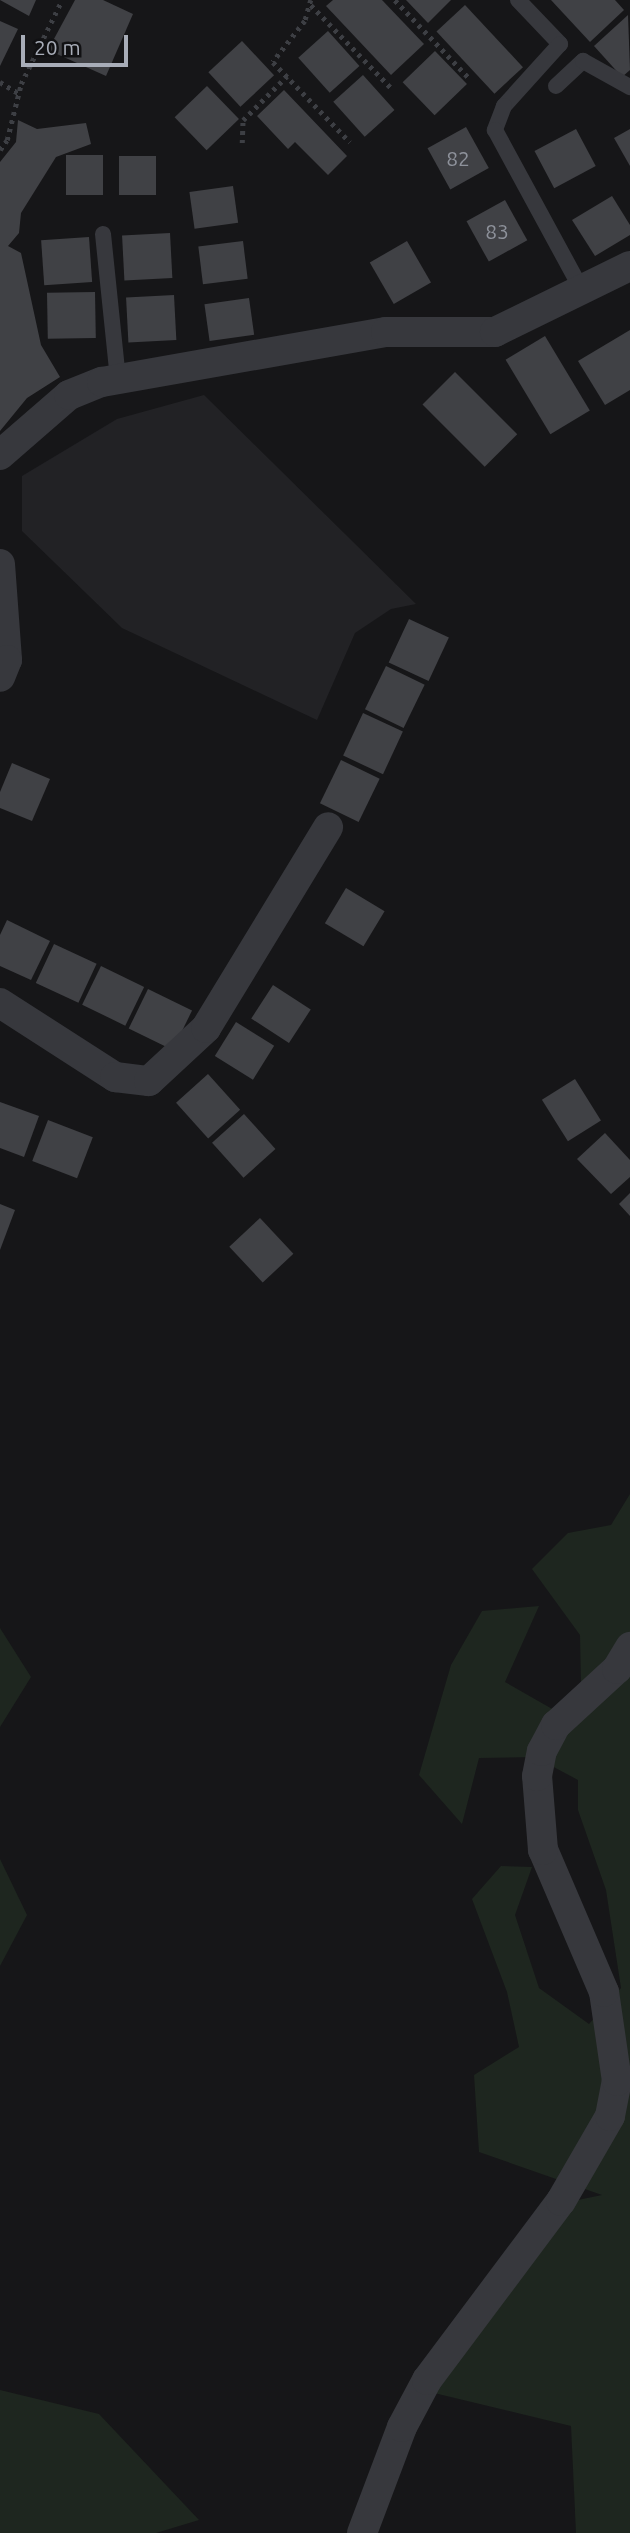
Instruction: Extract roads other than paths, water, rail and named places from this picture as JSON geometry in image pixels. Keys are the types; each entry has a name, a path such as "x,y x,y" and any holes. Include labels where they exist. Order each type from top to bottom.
{"street":[{"path":"0,455 69,395 118,379 386,332 495,332 630,266"},
{"path":"0,564 7,660 0,677"},
{"path":"0,1003 115,1077 149,1081 206,1028 328,827"},
{"path":"362,2533 402,2427 427,2380 561,2201 610,2116 617,2081 604,1992 543,1850 537,1776 542,1751 556,1725 617,1669 630,1647"}],"lane":[{"path":"518,0 560,44 504,106 495,130 582,290"},
{"path":"556,86 583,61 630,87"},
{"path":"103,234 118,379"}]}
